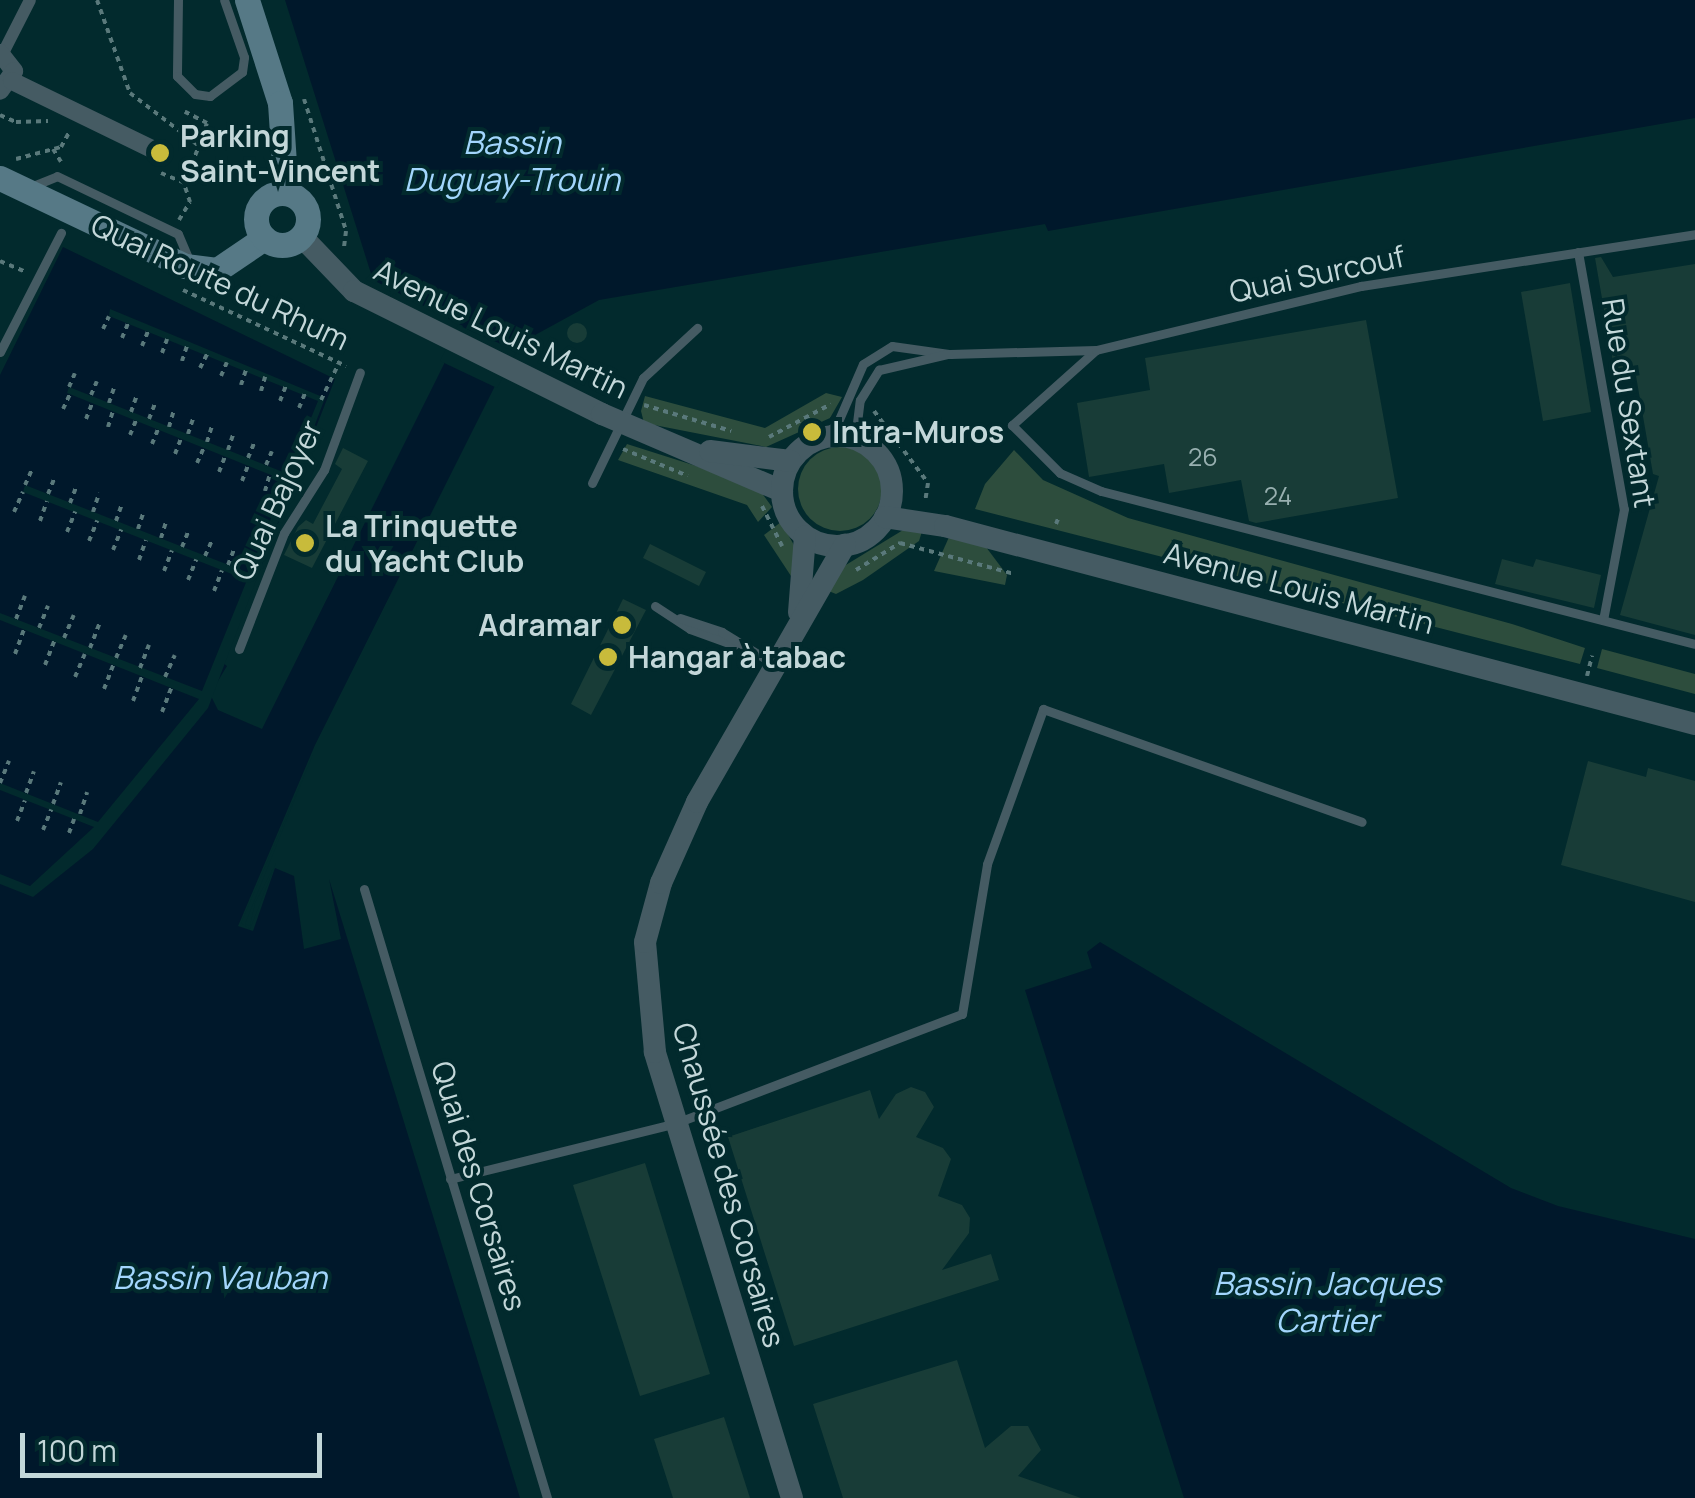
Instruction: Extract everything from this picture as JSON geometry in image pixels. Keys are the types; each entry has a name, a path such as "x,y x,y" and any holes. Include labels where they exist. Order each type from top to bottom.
{"main road":[{"path":"247,0 280,103 286,193 308,214 302,237 287,245 264,238"},
{"path":"8,168 27,189 191,267 233,264 264,238"},
{"path":"264,238 258,209 269,196 286,193"}],"street":[{"path":"30,0 1,53 13,66 6,86 160,153"},
{"name":"Avenue Louis Martin","path":"302,237 354,291 622,423 782,492"},
{"path":"818,439 855,439 876,452 890,478 885,517 868,536 845,545 804,536 787,514 782,492 790,461 818,439"},
{"name":"Avenue Louis Martin","path":"690,450 790,461"},
{"name":"Avenue Louis Martin","path":"885,517 945,526 1695,724"},
{"name":"Chaussée des Corsaires","path":"798,618 804,536"},
{"name":"Chaussée des Corsaires","path":"792,1498 676,1123 647,1012 650,916 674,848 798,618 845,545"}],"lane":[{"path":"178,0 178,76 195,94 210,96 242,72 244,57 224,0"},
{"path":"0,352 61,233"},
{"name":"Quai Surcouf","path":"950,354 1096,350 1361,286 1695,234"},
{"name":"Rue du Sextant","path":"1578,252 1624,509 1603,620"},
{"path":"592,483 643,378 697,328"},
{"path":"818,439 837,424 856,374 879,351 906,346 950,354"},
{"path":"1096,350 1012,425 1060,474 1101,490 1695,644"},
{"path":"855,439 860,400 879,370 950,354"},
{"name":"Quai Bajoyer","path":"239,649 284,533 324,470 360,372"},
{"path":"656,606 718,643 736,646 775,665"},
{"path":"450,1178 676,1123 962,1014 988,864 1042,709 1362,822"},
{"name":"Quai des Corsaires","path":"364,889 547,1498"}],"path":[{"path":"97,0 130,93 199,146"},
{"path":"184,112 195,117"},
{"path":"8,168 61,147 70,132"},
{"path":"309,153 319,150 347,240"},
{"path":"0,260 37,277"},
{"name":"Quai Route du Rhum","path":"170,284 360,372"},
{"path":"103,329 109,316"},
{"path":"122,338 128,323"},
{"path":"142,346 148,331"},
{"path":"162,353 167,339"},
{"path":"182,361 187,346"},
{"path":"200,368 206,354"},
{"path":"221,376 227,362"},
{"path":"321,400 340,363"},
{"path":"240,385 246,370"},
{"path":"64,409 75,373"},
{"path":"261,392 266,377"},
{"path":"91,396 96,381"},
{"path":"280,400 286,385"},
{"path":"109,403 114,388"},
{"path":"300,408 305,393"},
{"path":"131,412 136,395"},
{"path":"86,419 92,403"},
{"path":"150,419 155,404"},
{"path":"169,427 174,410"},
{"path":"108,427 113,411"},
{"path":"188,434 193,419"},
{"path":"130,435 136,420"},
{"path":"197,463 212,426"},
{"path":"152,444 158,429"},
{"path":"219,472 233,434"},
{"path":"175,454 181,438"},
{"path":"242,481 254,443"},
{"path":"266,465 272,451"},
{"path":"14,512 32,469"},
{"path":"265,491 270,474"},
{"path":"40,521 55,476"},
{"path":"924,504 928,483"},
{"path":"70,503 77,484"},
{"path":"92,512 99,493"},
{"path":"116,521 122,504"},
{"path":"138,530 144,511"},
{"path":"67,532 75,512"},
{"path":"1056,524 1059,516"},
{"path":"89,541 97,521"},
{"path":"160,538 166,522"},
{"path":"113,550 121,530"},
{"path":"182,547 189,530"},
{"path":"139,560 146,540"},
{"path":"205,556 212,540"},
{"path":"909,544 1014,574"},
{"path":"228,565 234,548"},
{"path":"164,571 172,550"},
{"path":"188,580 196,560"},
{"path":"214,591 222,570"},
{"path":"16,619 25,596"},
{"path":"39,628 48,606"},
{"path":"64,638 74,615"},
{"path":"76,677 99,624"},
{"path":"15,654 24,630"},
{"path":"116,658 126,636"},
{"path":"45,665 54,641"},
{"path":"140,668 149,645"},
{"path":"166,677 175,655"},
{"path":"104,690 114,665"},
{"path":"133,701 142,676"},
{"path":"162,712 171,688"},
{"path":"0,783 9,761"},
{"path":"17,821 34,771"},
{"path":"43,830 61,782"},
{"path":"69,833 86,792"}],"green space":[{"path":"826,393 842,397 830,418 766,447 644,423 641,411 645,396 765,428"},
{"path":"627,444 756,485 772,507 758,522 747,505 618,460"},
{"path":"840,447 856,450 870,459 879,473 879,505 870,519 856,528 840,531 824,528 810,519 801,505 798,489 801,473 810,459 824,450"},
{"path":"1014,450 1043,480 1128,518 1512,624 1585,648 1580,664 975,509 985,484"},
{"path":"781,522 799,554 791,576 764,535"},
{"path":"908,527 923,528 919,541 863,580 836,594 826,590 836,571"},
{"path":"949,537 986,547 1007,575 1005,585 934,571"},
{"path":"1602,649 1695,674 1695,694 1597,668"}],"water":[{"path":"285,0 1695,0 1695,118 1048,231 1045,224 599,300 515,346 315,745 238,926 253,931 275,868 294,876 304,949 341,939 329,879 520,1498 0,1498 0,375 63,247 335,379 223,663 227,666 210,694 218,710 262,729 463,326 373,280"},
{"name":"Bassin Jacques Cartier","path":"1100,942 1511,1188 1558,1206 1695,1239 1695,1498 1184,1498 1025,990 1092,968 1087,952"}],"pier":[{"path":"110,309 325,398 208,708 93,849 33,897 0,884 0,874 30,886 94,827 0,790 0,783 98,822 199,699 0,620 0,613 202,691 247,580 23,492 25,485 249,573 286,481 67,393 69,387 288,474 318,401 109,316"},
{"path":"458,325 517,351 497,388 440,361"},
{"path":"313,754 245,924 250,926 255,903 276,863 250,929 241,923"}],"building":[{"path":"1601,257 1613,277 1695,264 1695,635 1620,615 1659,476 1653,474 1636,376 1616,379 1595,258"},
{"path":"1570,283 1591,412 1543,421 1521,292"},
{"path":"1366,320 1398,498 1256,523 1249,521 1241,480 1169,493 1164,464 1089,477 1077,403 1150,390 1145,358"},
{"path":"577,323 587,333 577,343 567,333"},
{"path":"343,448 368,461 312,568 284,555 298,527 306,520 313,524 342,469 335,464"},
{"path":"650,544 706,572 699,586 643,558"},
{"path":"1502,559 1533,567 1536,559 1601,575 1594,608 1495,584"},
{"name":"Hangar à tabac","path":"623,599 646,610 591,715 571,704"},
{"path":"1588,761 1646,777 1648,768 1695,781 1695,902 1561,865"},
{"path":"911,1087 925,1092 934,1107 916,1137 943,1148 951,1159 938,1196 962,1205 970,1218 969,1233 942,1270 991,1254 999,1280 794,1346 728,1137 870,1090 879,1119 896,1094"},
{"path":"645,1163 710,1374 640,1396 573,1185"},
{"path":"957,1360 985,1448 1011,1426 1028,1426 1041,1450 1018,1476 1081,1498 843,1498 813,1404"},
{"path":"724,1417 750,1498 673,1498 654,1439"}],"place":[{"name":"Parking Saint-Vincent","path":"160,153"},
{"name":"Intra-Muros","path":"812,432"},
{"name":"La Trinquette du Yacht Club","path":"305,543"},
{"name":"Adramar","path":"622,625"},
{"name":"Hangar à tabac","path":"608,657"}],"water label":[{"name":"Bassin Duguay-Trouin","path":"512,162"},
{"name":"Bassin Vauban","path":"220,1277"}]}
